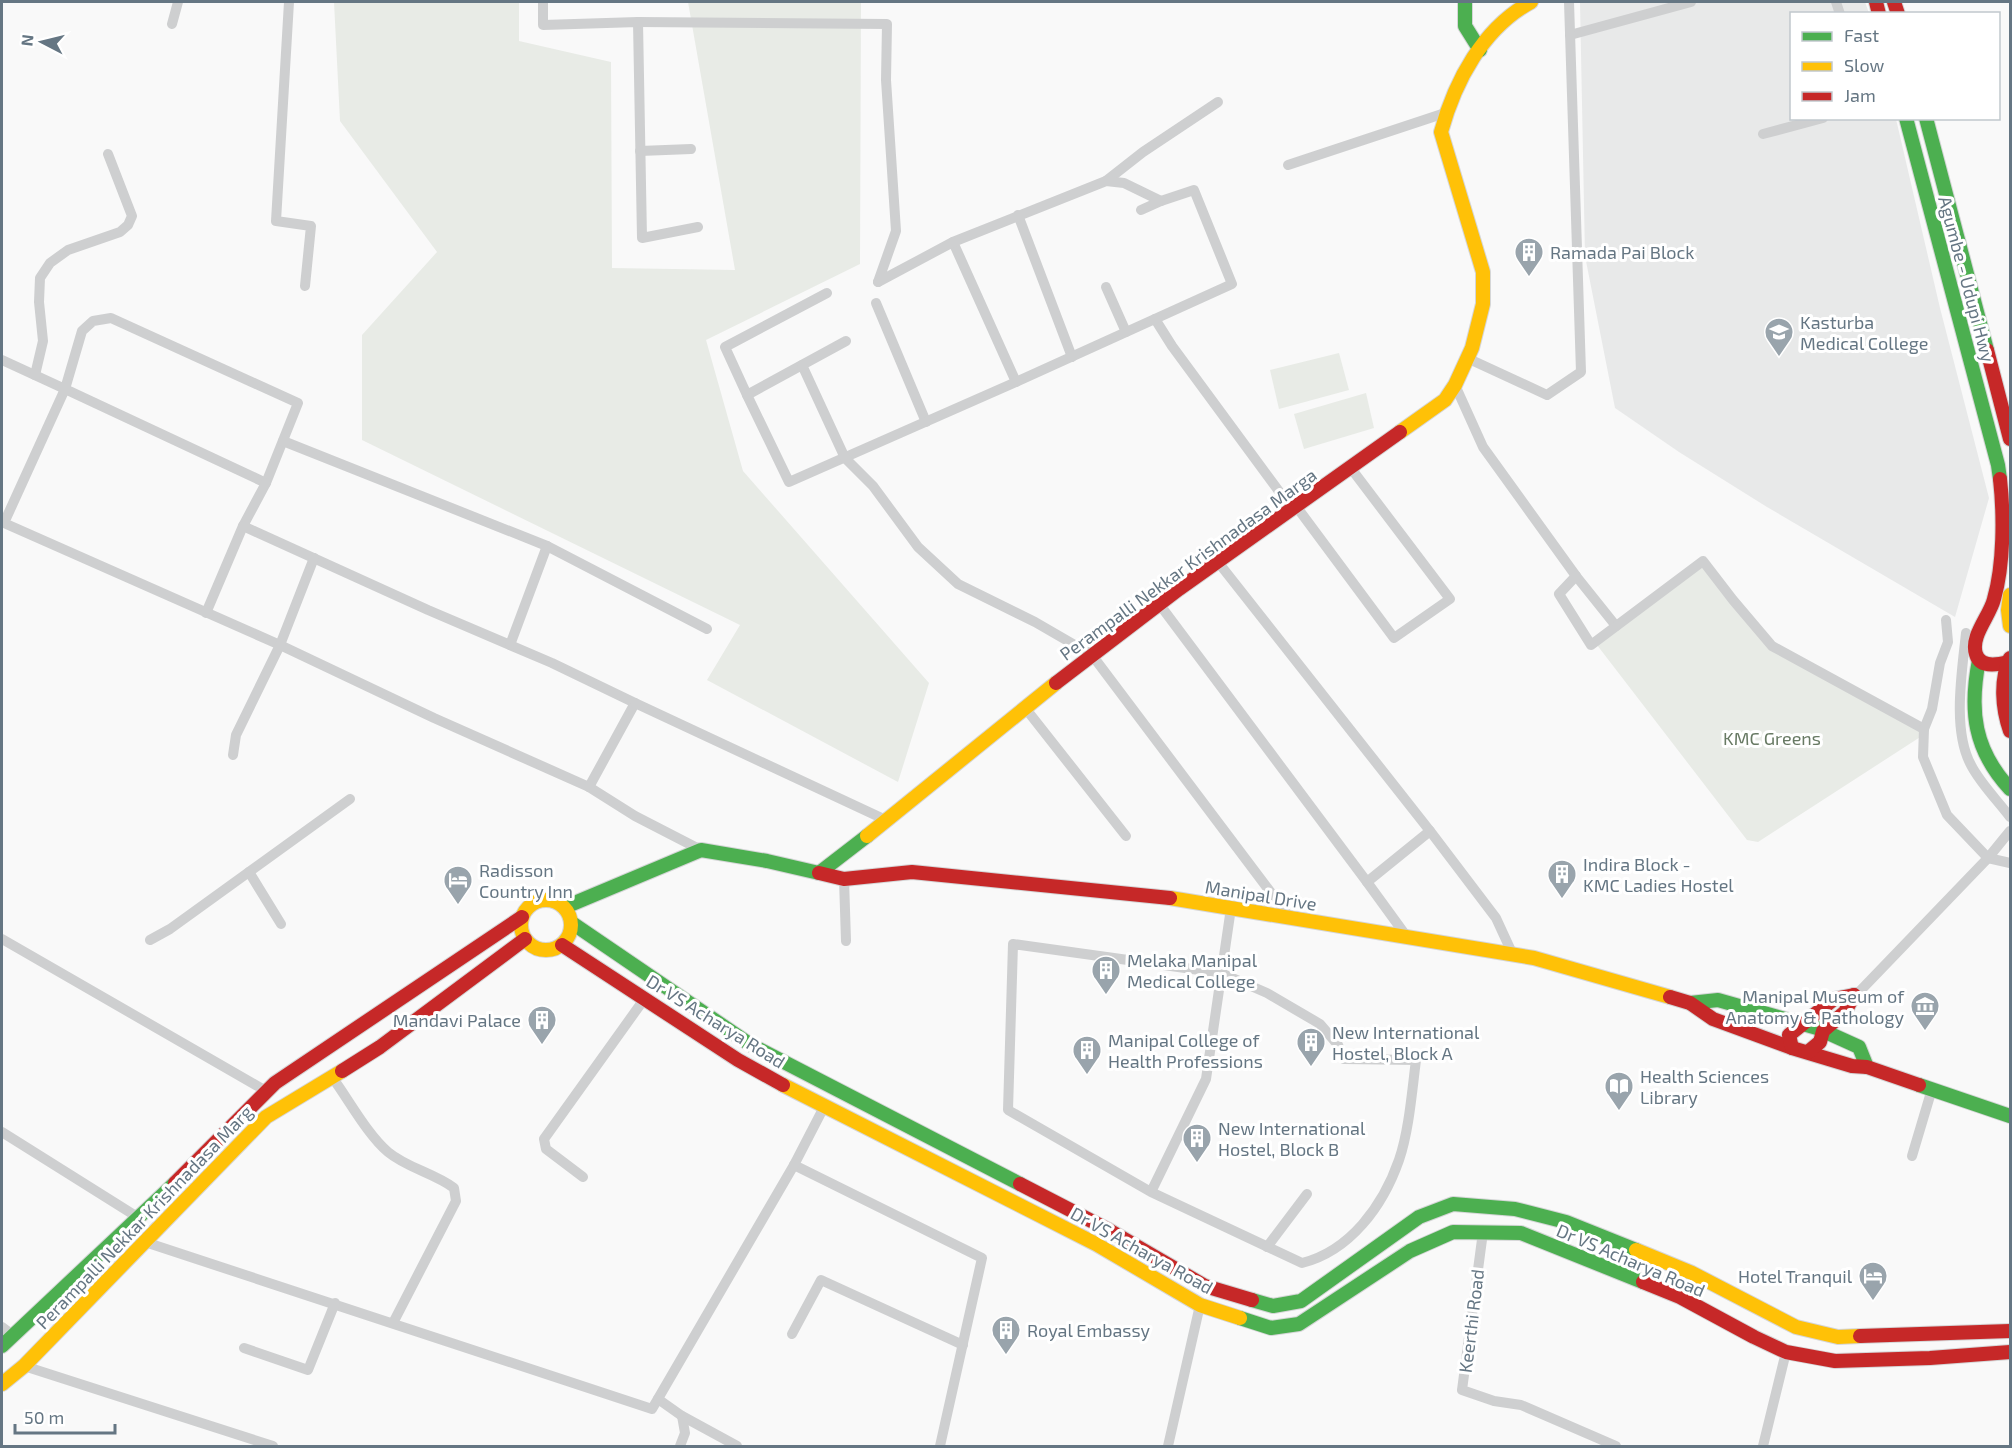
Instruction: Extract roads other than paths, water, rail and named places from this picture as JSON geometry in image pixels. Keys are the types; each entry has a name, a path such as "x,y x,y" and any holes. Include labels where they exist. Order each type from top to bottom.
{"main road":[{"path":"1465,2 1465,26 1480,50"},
{"name":"Perampalli Nekkar Krishnadasa Marga","path":"819,873 888,821 1092,655 1445,400 1455,385 1472,348 1483,304 1483,272 1442,132 1445,113 1456,88 1480,50 1509,15 1531,2"},
{"name":"Agumbe - Udupi Hwy","path":"1907,120 1998,465 2002,491 2003,525 1994,603 1983,625 1971,635"},
{"name":"Agumbe - Udupi Hwy","path":"1927,120 2010,439"},
{"path":"2010,595 2008,610 2010,626"},
{"path":"1983,625 2004,626 2010,631"},
{"path":"1971,635 1979,660 1986,665 1996,666 2009,660"},
{"path":"1979,660 1974,681 1973,707 1976,730 1985,755 2010,789"},
{"path":"2009,660 2004,676 2006,720 2010,731"},
{"path":"565,907 701,850 767,861 819,873"},
{"name":"Manipal Drive","path":"819,873 844,879 912,872 1149,895 1534,958 1690,1003"},
{"path":"565,907 621,884"},
{"path":"542,900 550,900 565,907 572,922 568,939 562,945 547,951 538,949 525,939 522,932 522,916 534,903 542,900"},
{"name":"Perampalli Nekkar Krishnadasa Marg","path":"2,1346 139,1218 266,1091 522,916"},
{"name":"Dr VS Acharya Road","path":"572,922 751,1045 1107,1229 1205,1286 1273,1306 1301,1301 1419,1217 1453,1204 1515,1209 1566,1222 1692,1273 1796,1327 1838,1337 2010,1331"},
{"name":"Perampalli Nekkar Krishnadasa Marg","path":"2,1384 24,1366 266,1117 380,1047 525,939"},
{"name":"Dr VS Acharya Road","path":"562,945 738,1060 824,1107 1096,1244 1200,1305 1271,1328 1299,1324 1410,1251 1453,1232 1521,1233 1680,1297 1786,1352 1835,1361 2010,1352"},
{"path":"1792,1048 1789,1035 1801,1024 1834,999 1854,995"},
{"path":"1808,1052 1820,1042 1823,1031 1845,1012 1854,995"},
{"path":"1690,1003 1718,1000 1817,1028 1859,1047 1869,1068"},
{"path":"1690,1003 1713,1019 1792,1048 1852,1066 1869,1068 2010,1116"},
{"path":"1096,1244 1107,1229"},
{"path":"1680,1297 1692,1273"},
{"path":"1987,1333 1989,1354"}],"street":[{"path":"172,24 178,2"},
{"path":"289,2 276,221 311,226 305,286"},
{"path":"543,2 543,25 639,22 887,24 888,111 896,231 878,282 953,242 1106,182 1143,152 1218,102"},
{"path":"1467,358 1547,394 1581,372 1569,2"},
{"path":"1570,34 1691,2"},
{"path":"639,22 642,238 698,228"},
{"path":"1288,165 1445,113"},
{"path":"1763,134 1816,120"},
{"path":"640,151 691,149"},
{"path":"35,375 43,341 39,302 40,278 50,263 68,250 120,232 128,225 132,216 108,154"},
{"path":"1106,182 1124,183 1161,201"},
{"path":"828,293 725,347 789,482 1232,284 1194,190 1141,210"},
{"path":"1018,215 1071,357"},
{"path":"953,242 1016,382"},
{"path":"1106,287 1126,332"},
{"path":"876,303 926,422"},
{"path":"206,613 243,526 266,483 298,403 111,318 93,321 82,331 65,389 4,524 206,613 280,645 589,787 635,816 701,850"},
{"path":"1155,319 1172,346 1394,638 1450,599 1350,467"},
{"path":"747,395 846,341"},
{"path":"2,360 266,483"},
{"path":"802,365 845,458 873,486 918,548 958,584 1035,622 1092,655 1290,918"},
{"path":"1455,385 1483,447 1576,576 1616,626"},
{"path":"283,441 547,546 707,629"},
{"path":"243,526 428,610 552,663 888,821"},
{"path":"510,645 547,546"},
{"path":"233,755 236,735 280,645 314,558"},
{"path":"1576,576 1559,594 1591,645 1703,561 1772,646 1924,729"},
{"path":"1218,562 1496,918 1513,955"},
{"path":"1160,605 1407,937"},
{"path":"2010,817 1971,765 1963,741 1959,691 1971,635 1947,620 1948,642 1940,663 1932,709 1924,729 1923,757 1947,815 1988,858 2010,863"},
{"path":"589,787 635,704"},
{"path":"1026,709 1126,836"},
{"path":"150,940 350,799"},
{"path":"1367,882 1430,831"},
{"path":"1854,995 1869,983 1988,858 2010,831"},
{"path":"249,872 281,924"},
{"path":"844,879 846,941"},
{"path":"1151,1192 1206,1079 1231,908"},
{"path":"2,939 266,1091"},
{"path":"1013,944 1221,973 1267,993 1320,1024 1338,1045 1344,1059 1416,1060 1410,1109 1400,1159 1382,1198 1356,1233 1318,1259 1302,1263 1151,1192 1008,1110 1013,944"},
{"path":"583,1177 546,1149 544,1139 645,998"},
{"path":"332,1077 388,1152 454,1188 456,1201 393,1323"},
{"path":"1912,1156 1932,1089"},
{"path":"145,1242 652,1409 794,1165 824,1107"},
{"path":"2,1132 139,1218"},
{"path":"794,1165 982,1258 940,1446"},
{"path":"1267,1247 1308,1194"},
{"name":"Keerthi Road","path":"1483,1232 1462,1390 1494,1401 1521,1405 1616,1446"},
{"path":"792,1334 820,1280 963,1345"},
{"path":"244,1348 308,1370 335,1303"},
{"path":"1168,1446 1200,1305"},
{"path":"2,1327 14,1336"},
{"path":"1763,1446 1786,1352"},
{"path":"24,1366 273,1446"},
{"path":"658,1400 737,1446"},
{"path":"680,1446 685,1433 682,1416"}],"place":[{"name":"Ramada Pai Block","path":"1529,278"},
{"name":"Kasturba Medical College","path":"1779,358"},
{"name":"Indira Block - KMC Ladies Hostel","path":"1562,900"},
{"name":"Radisson Country Inn","path":"458,906"},
{"name":"Melaka Manipal Medical College","path":"1106,996"},
{"name":"Manipal Museum of Anatomy & Pathology","path":"1925,1032"},
{"name":"Mandavi Palace","path":"542,1046"},
{"name":"New International Hostel, Block A","path":"1311,1068"},
{"name":"Manipal College of Health Professions","path":"1087,1076"},
{"name":"Health Sciences Library","path":"1619,1112"},
{"name":"New International Hostel, Block B","path":"1197,1164"},
{"name":"Hotel Tranquil","path":"1873,1302"},
{"name":"Royal Embassy","path":"1006,1356"}],"park label":[{"name":"KMC Greens","path":"1772,738"}]}
